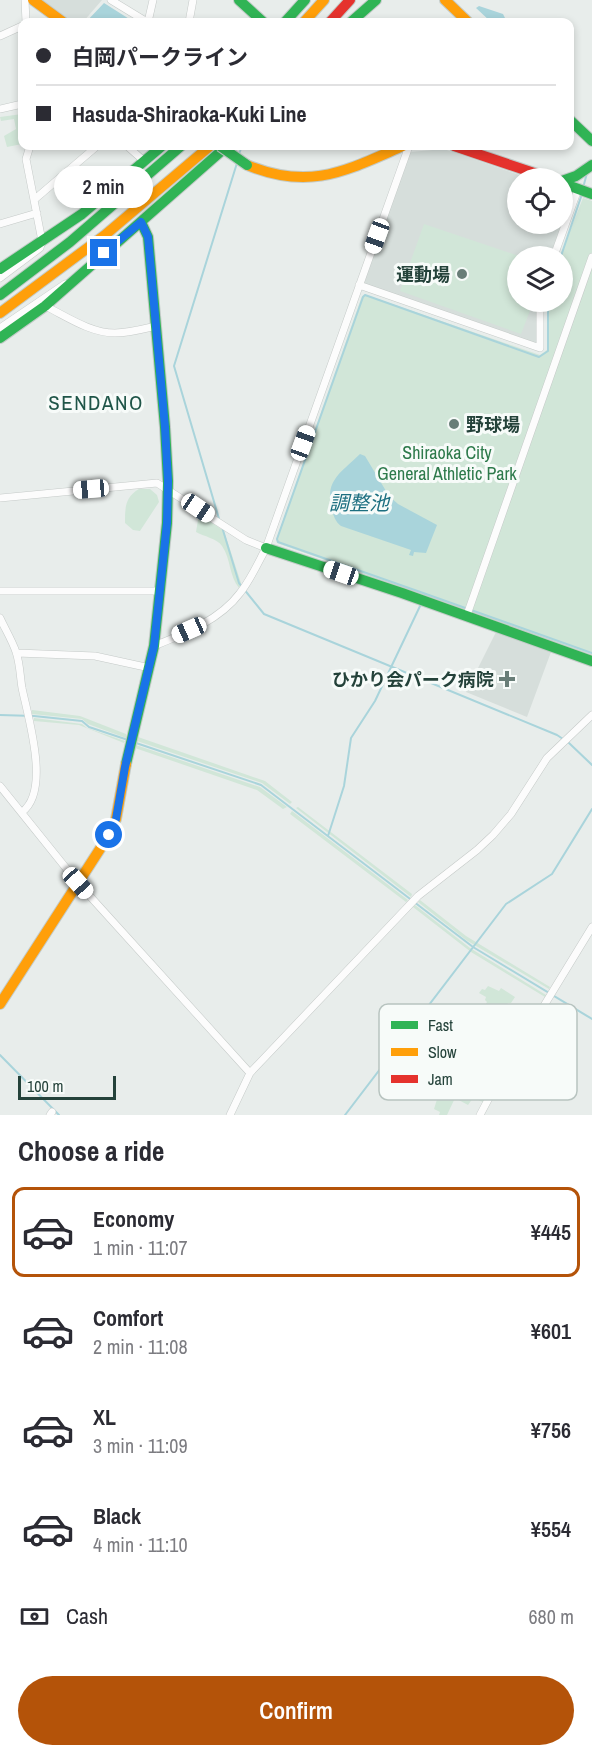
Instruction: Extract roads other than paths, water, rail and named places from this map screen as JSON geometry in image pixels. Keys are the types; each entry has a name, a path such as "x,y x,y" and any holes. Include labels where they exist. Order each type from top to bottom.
{"main road":[{"path":"33,0 58,18"},
{"path":"239,0 259,18"},
{"path":"289,18 305,0"},
{"path":"308,18 324,0"},
{"path":"334,18 350,0"},
{"path":"356,18 376,0"},
{"path":"445,0 464,18"},
{"path":"574,124 592,141"},
{"path":"0,269 82,214 157,150"},
{"path":"0,295 69,243 176,150"},
{"path":"0,313 105,235 205,150"},
{"path":"0,338 45,306 222,150"},
{"path":"226,150 247,165 286,179 310,178 343,170 393,150"},
{"path":"466,150 519,168"},
{"path":"573,177 592,165"},
{"path":"573,187 592,194"},
{"path":"0,1004 109,835 116,819 129,748 154,646 167,523 168,489 165,427 148,237 141,222"},
{"path":"266,548 402,593 592,661"}],"street":[{"path":"25,0 26,18"},
{"path":"111,0 140,18"},
{"path":"148,18 153,0"},
{"path":"190,18 193,0"},
{"path":"0,36 18,28"},
{"path":"0,109 18,105"},
{"path":"0,278 40,248 42,242 26,159 29,150"},
{"path":"35,199 92,150"},
{"path":"132,150 144,161"},
{"path":"154,646 206,622 225,610 241,593 266,548 408,150"},
{"path":"558,246 578,189"},
{"path":"0,224 37,213"},
{"path":"468,612 592,257"},
{"path":"0,328 54,290 70,282"},
{"path":"359,285 540,348 540,312"},
{"path":"45,306 99,331 128,332 156,326"},
{"path":"0,498 157,483 246,540 266,548"},
{"path":"0,591 159,591"},
{"path":"0,618 17,653 34,740 36,788 26,809 22,812"},
{"path":"17,653 95,656 150,668"},
{"path":"230,1115 250,1073 408,905 493,835 511,814 547,758 592,715"},
{"path":"0,786 78,883 250,1073"},
{"path":"546,1004 592,927"},
{"path":"480,1115 488,1100"}],"water":[{"path":"104,3 128,18 90,18"},
{"path":"479,6 503,14 505,18 487,18 476,8"},
{"name":"調整池","path":"360,454 365,456 389,496 398,504 437,525 426,553 414,552 413,556 409,555 411,550 341,526 336,521 330,500 332,484"}],"waterway":[{"path":"239,154 240,150"},
{"path":"220,522 174,366 237,163"},
{"path":"583,188 587,173"},
{"path":"564,246 582,194"},
{"path":"424,596 426,594 278,542 277,539 363,297 365,295 539,357 548,351 548,312"},
{"path":"222,527 239,583 264,614 557,735 592,765"},
{"path":"426,594 592,653"},
{"path":"328,836 344,786 351,738 375,701 421,604"},
{"path":"0,715 82,721 89,727 128,740"},
{"path":"136,743 261,785 473,947 567,1004"},
{"path":"430,1004 506,904 552,874 592,809"},
{"path":"577,1010 592,1019"},
{"path":"0,1055 59,1115"},
{"path":"345,1115 379,1070"}],"place":[{"name":"運動場","path":"462,274"},
{"name":"野球場","path":"454,424"},
{"name":"ひかり会パーク病院","path":"507,679"}],"district":[{"name":"SENDANO","path":"96,402"}],"park label":[{"name":"Shiraoka City General Athletic Park","path":"447,462"}]}
